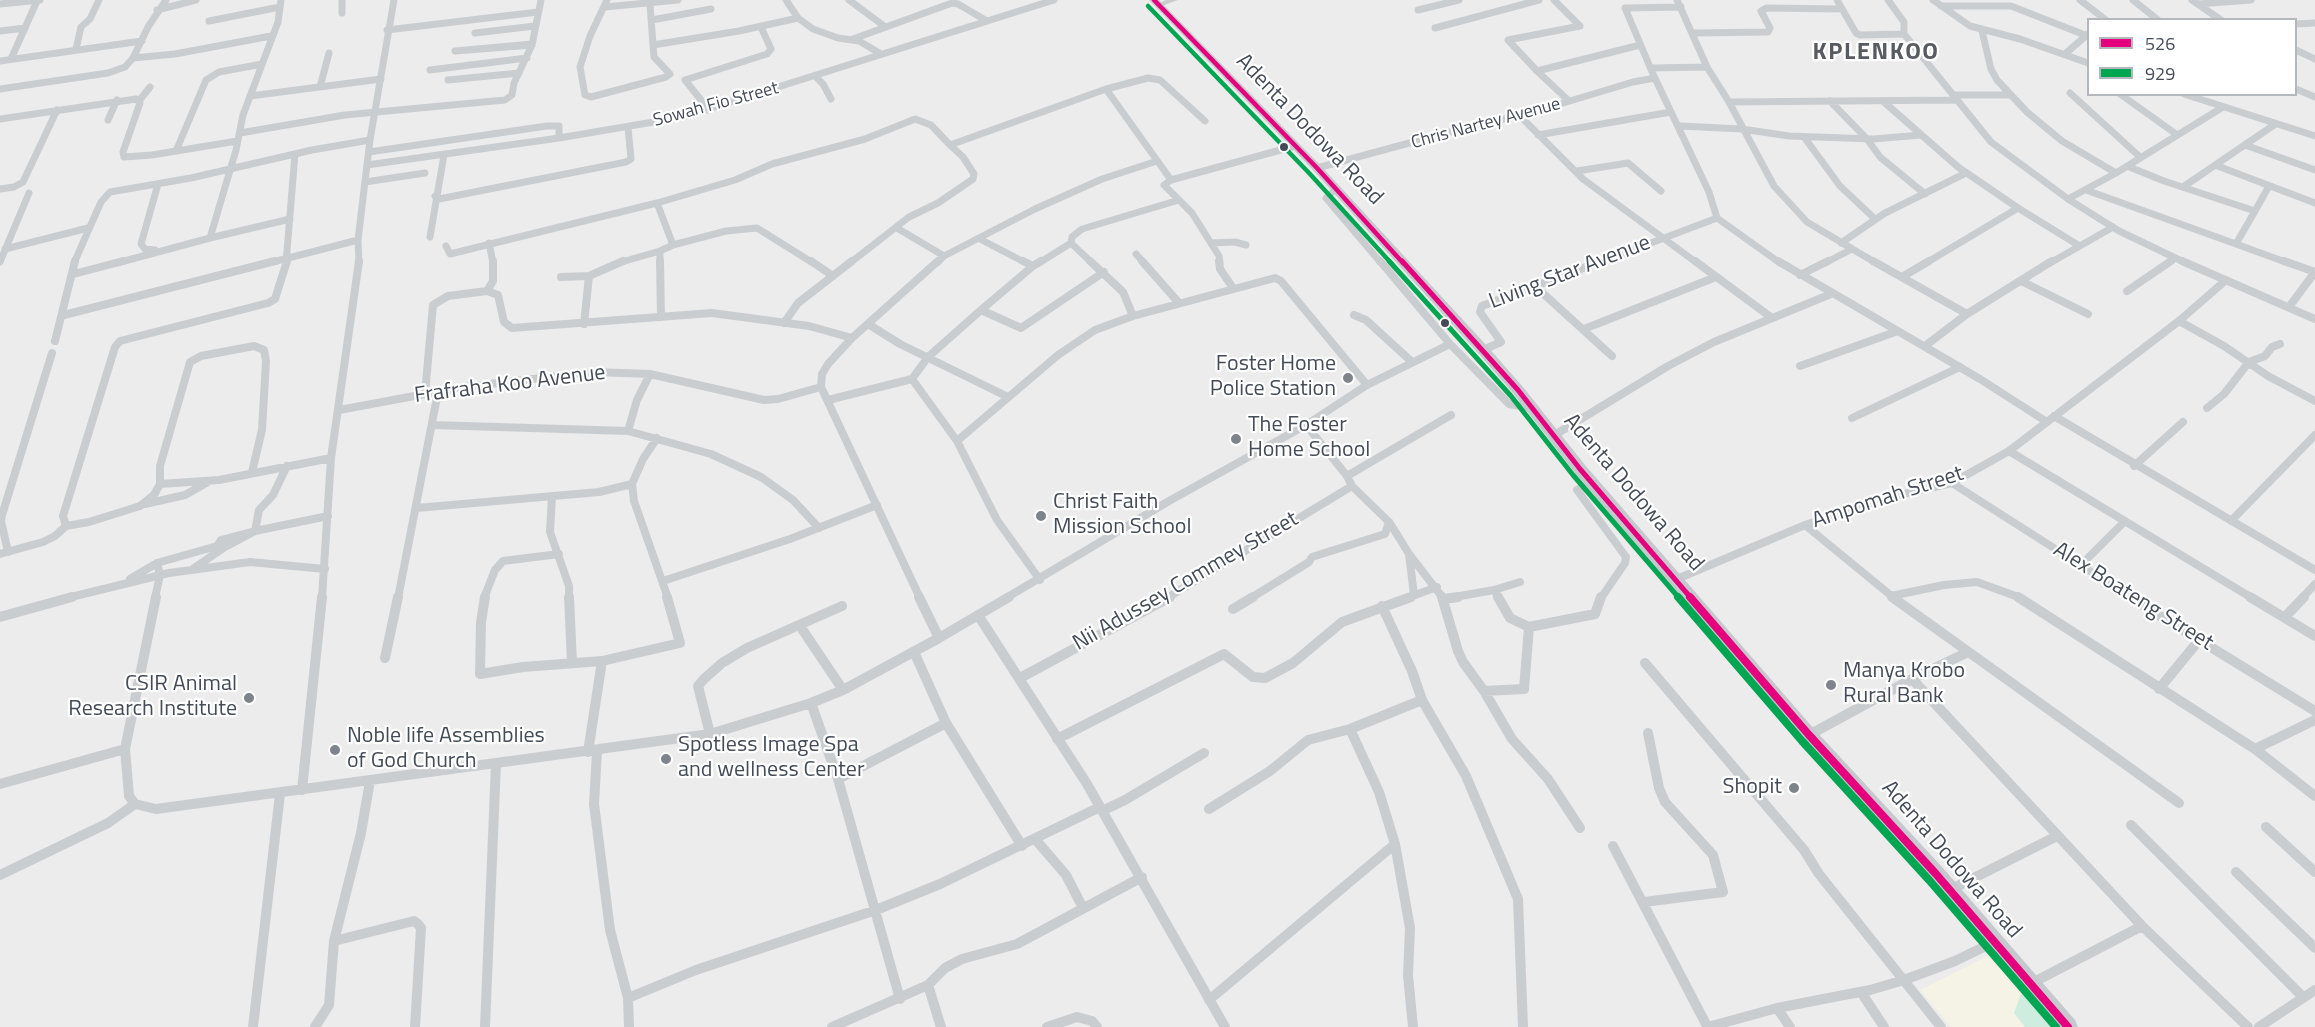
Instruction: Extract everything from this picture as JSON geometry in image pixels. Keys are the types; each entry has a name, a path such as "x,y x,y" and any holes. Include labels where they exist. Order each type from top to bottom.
{"main road":[{"name":"Adenta Dodowa Road","path":"1156,3 1317,168 1483,350 1592,483 1809,735 1950,890 2067,1027"}],"street":[{"path":"11,59 39,0"},
{"path":"0,4 39,0"},
{"path":"76,49 81,27 90,19 99,0"},
{"path":"0,89 108,73 125,67 134,58 157,10 166,0"},
{"path":"157,10 196,0"},
{"path":"342,0 342,13"},
{"path":"302,790 325,569 331,458 359,268 358,240 370,140 376,114 387,30 394,0"},
{"path":"240,133 337,116 505,100 512,95 513,86 532,44 541,0"},
{"path":"650,4 654,57 670,74 622,90 591,97 585,95 580,67 590,36 606,4 650,4 678,0"},
{"path":"786,0 798,18 810,27 831,36 854,39 881,54"},
{"path":"849,0 884,26"},
{"name":"Sowah Fio Street","path":"367,165 628,127 709,110 987,21 1018,8 1054,0"},
{"path":"1156,3 1174,0"},
{"path":"1418,10 1459,0"},
{"path":"1435,28 1539,0"},
{"path":"1554,0 1580,26 1508,40 1569,101"},
{"path":"1622,0 1655,78 1680,126 1709,192 1717,218 1764,252 1831,294 2315,570"},
{"path":"1790,0 1795,8"},
{"path":"1837,0 1856,33 1860,35 1904,34"},
{"path":"1888,0 1904,22 1904,34 1991,141 2068,199 2113,227 2175,258 2315,320"},
{"path":"1933,0 1966,24 1982,31 2020,39 2087,63"},
{"path":"2080,0 2103,18"},
{"path":"2133,0 2156,18"},
{"path":"2195,2 2251,0"},
{"path":"2195,2 2218,18"},
{"path":"854,39 884,26 952,3 958,4 987,21"},
{"path":"209,21 280,4 278,22 250,96 210,238"},
{"path":"1625,8 1679,4 1694,33 1707,67 1781,196 1807,222 1967,314"},
{"path":"1941,6 2011,6 2087,34 2065,54"},
{"path":"652,20 711,9"},
{"path":"1694,33 1768,32 1770,28 1762,9 1841,9"},
{"path":"387,30 538,12"},
{"path":"652,45 761,27 798,18"},
{"path":"2297,24 2315,22"},
{"path":"475,33 535,26"},
{"path":"709,110 686,80 767,54 771,49 761,27"},
{"path":"0,31 25,28"},
{"path":"1982,31 1991,69 2011,95 2049,132 2116,173"},
{"path":"134,58 198,50 271,36"},
{"path":"0,61 142,41"},
{"path":"485,49 532,44"},
{"path":"1537,71 1641,45"},
{"path":"320,87 329,53"},
{"path":"2303,53 2315,59"},
{"path":"430,70 526,58"},
{"path":"176,151 206,80 219,72 262,64"},
{"path":"1651,68 1707,67"},
{"path":"448,80 519,73"},
{"path":"815,76 823,84 831,99"},
{"path":"950,145 1106,89 1148,78 1155,78 1185,101 1205,121"},
{"name":"Chris Nartey Avenue","path":"1317,168 1483,123 1520,116 1633,82 1655,78"},
{"path":"250,96 381,79"},
{"path":"150,87 139,101 123,152 124,157 237,141"},
{"path":"1106,89 1171,180"},
{"path":"2297,90 2315,98"},
{"path":"2070,93 2140,157"},
{"path":"1729,102 1884,102 2011,95"},
{"path":"2123,96 2176,134"},
{"path":"2189,96 2274,125 2315,136"},
{"path":"0,119 117,100 139,101"},
{"path":"108,120 117,100"},
{"path":"1830,101 1867,139 1880,157 1924,194"},
{"path":"1884,102 1965,173 2078,245"},
{"path":"2068,199 2116,173 2223,107"},
{"path":"0,189 14,187 23,182 57,110"},
{"path":"1538,135 1671,112"},
{"path":"1520,116 1583,180 1772,318"},
{"path":"446,246 450,254 657,203 735,180 763,167 865,139 915,119 931,125 963,157 974,174 972,179 938,203 909,217 798,303 784,322"},
{"path":"369,152 550,125 559,126 559,138"},
{"path":"2183,186 2274,125"},
{"path":"1680,126 1742,129 1804,137 1867,139 1922,135"},
{"path":"435,196 439,198 628,162 631,159 628,127"},
{"path":"1804,137 1840,186 1875,219"},
{"path":"55,341 64,315 75,260 104,196 110,192 370,140"},
{"path":"2245,145 2315,170"},
{"path":"1233,288 1220,269 1219,256 1192,213 1164,185 1171,180 1295,146"},
{"path":"66,526 63,516 118,343 268,303 275,299 288,257 295,154"},
{"path":"430,237 435,196 444,155"},
{"path":"939,638 848,448 821,387 822,374 852,338 944,256 1035,208 1130,168 1156,161"},
{"path":"1576,171 1617,163 1628,164 1661,191"},
{"path":"2215,165 2315,203"},
{"path":"2127,166 2255,211"},
{"path":"365,182 425,173"},
{"path":"1841,243 1875,219 1965,173"},
{"path":"158,184 141,244 145,249 164,250"},
{"path":"2236,244 2269,186"},
{"path":"1335,190 1326,198 1450,344 1509,404 1531,408"},
{"path":"2086,190 2315,272 2289,307"},
{"path":"0,262 29,193"},
{"path":"828,400 912,379 928,357 981,310 1033,266 1071,243 1072,237 1082,229 1179,200"},
{"path":"657,203 673,245"},
{"path":"1902,277 2018,208"},
{"name":"Living Star Avenue","path":"1483,350 1501,341 1480,312 1480,308 1717,218"},
{"path":"74,274 290,219"},
{"path":"1925,346 1967,314 2078,245 2113,227"},
{"path":"5,249 88,228"},
{"path":"561,278 589,276 616,263 660,251 673,245 726,231 756,228 783,242 833,276"},
{"path":"897,228 944,256"},
{"path":"980,239 1033,266"},
{"path":"64,315 358,240"},
{"path":"1211,243 1235,242 1246,245"},
{"path":"487,291 493,281 494,267 489,243"},
{"path":"1071,243 1124,293 1133,316"},
{"path":"1800,275 1852,249"},
{"path":"660,251 661,317"},
{"path":"1136,254 1179,303"},
{"path":"2127,291 2175,258"},
{"path":"981,310 1021,328 1104,272"},
{"path":"584,324 589,276"},
{"path":"1584,329 1716,277"},
{"path":"957,441 1058,355 1093,332 1133,316 1275,278 1367,385"},
{"name":"Ampomah Street","path":"1677,579 1805,525 1886,498 1952,483 2009,451 2180,321 2226,280"},
{"path":"2022,281 2088,314"},
{"path":"1536,287 1612,356"},
{"path":"425,394 433,305 448,296 487,291 498,295 504,322 512,328 712,313 784,322 852,338"},
{"path":"1553,436 1668,366 1714,342 1831,294"},
{"path":"1354,315 1366,320 1412,363"},
{"path":"2180,321 2268,376 2315,401"},
{"path":"868,324 1008,397"},
{"path":"1800,366 1898,331"},
{"path":"157,563 160,575 125,749 129,796 135,804 156,809 280,794 710,734 811,703 843,690 1040,580 1169,501 1306,425 1367,385 1450,344"},
{"path":"2207,408 2224,394 2249,363 2265,356 2272,347 2280,344"},
{"path":"140,506 154,495 160,484 160,466 190,362 201,356 254,346 264,350 266,361 262,430 252,472"},
{"path":"52,353 2,515 4,553 43,542 55,536 66,526 89,522 185,495 212,480"},
{"path":"1852,418 1960,367"},
{"name":"Frafraha Koo Avenue","path":"339,410 513,380 571,374 629,372 650,374 764,400 778,399 821,387"},
{"path":"628,430 637,400 650,374"},
{"path":"912,379 957,441 998,520 1040,580"},
{"path":"385,658 417,508 438,392"},
{"path":"1347,476 1451,415"},
{"path":"2134,466 2183,422"},
{"path":"432,425 628,430 711,454 761,477 793,500 819,528"},
{"path":"1306,425 1347,476 1352,486 1389,522 1409,554 1437,587 1444,599 1463,662 1484,691 1512,739 1548,779 1580,828"},
{"path":"2231,521 2315,435"},
{"path":"559,554 503,561 495,570 485,594 478,671 485,675 524,667 572,662 602,662 680,643 663,581 634,501 632,484 643,459 657,438"},
{"path":"2009,451 2315,636"},
{"path":"160,484 212,480 331,458"},
{"path":"255,531 258,510 273,495 287,466"},
{"path":"1494,590 1510,618 1529,627 1595,614 1602,594 1625,563 1626,557 1577,489 1592,483"},
{"name":"Alex Boateng Street","path":"1952,483 2080,566 2315,711"},
{"path":"417,508 599,492 632,484"},
{"name":"Nii Adussey Commey Street","path":"1020,678 1164,600 1352,486"},
{"path":"552,497 550,532 569,586 572,662"},
{"path":"663,581 819,528 877,505"},
{"path":"222,546 221,540 328,516"},
{"path":"2080,566 2125,521"},
{"path":"1233,609 1309,562 1312,556 1385,534 1389,522"},
{"path":"1805,525 1891,597 2179,803"},
{"path":"123,584 157,563 222,546"},
{"path":"191,570 222,546"},
{"path":"1409,554 1414,595"},
{"path":"0,618 123,584 191,570 250,562 325,569"},
{"path":"1444,599 1494,590 1520,582"},
{"path":"1891,597 1944,585 1977,582 2026,601 2254,749 2315,796"},
{"path":"2285,617 2315,584"},
{"path":"1057,739 1224,654 1252,677 1265,678 1293,663 1342,622 1437,587"},
{"path":"710,734 698,686 722,663 747,648 842,606"},
{"path":"1382,606 1412,671 1422,700 1467,776 1518,899 1523,1027"},
{"path":"978,615 1020,678 1142,877 1225,1027"},
{"path":"800,626 843,690"},
{"path":"1484,691 1526,687 1529,627"},
{"path":"2159,689 2200,639"},
{"path":"914,652 946,723 1022,846"},
{"path":"1809,735 1966,652"},
{"path":"602,662 593,751 594,804 610,930 628,998 629,1027"},
{"path":"1645,663 1804,850 1819,874 1941,1027"},
{"path":"1912,679 2142,926 2248,1027"},
{"path":"1209,809 1270,771 1305,742 1350,729 1422,700"},
{"path":"811,703 838,779 900,999"},
{"path":"2254,749 2315,720"},
{"path":"838,779 946,723"},
{"path":"1350,729 1379,792 1395,844 1410,928 1408,975 1413,1027"},
{"path":"1644,902 1723,892 1713,855 1665,802 1659,788 1648,733"},
{"path":"0,784 125,749"},
{"path":"628,998 696,970 876,909 940,884 1125,800 1204,753"},
{"path":"485,1027 488,929 493,882 496,764"},
{"path":"315,1027 329,1005 334,941 361,833 370,781"},
{"path":"253,1027 280,794"},
{"path":"0,875 108,823 135,804"},
{"path":"2131,825 2302,997"},
{"path":"2266,827 2315,872"},
{"path":"1950,890 2057,836"},
{"path":"1035,839 1066,875 1083,908"},
{"path":"1209,1000 1395,844"},
{"path":"1613,846 1707,1027 1777,1008 1861,992 1904,980 1955,961 1994,942"},
{"path":"2236,872 2315,948"},
{"path":"832,1027 928,985 945,968 962,958 1017,944 1142,877"},
{"path":"334,941 414,921 418,924 421,928 415,1027"},
{"path":"2030,984 2142,926"},
{"path":"928,985 941,1027"},
{"path":"2259,1027 2315,990"},
{"path":"1861,992 1884,1027"},
{"path":"1777,1008 1790,1027"},
{"path":"1047,1027 1077,1017 1092,1021 1097,1027"}],"shaded area":[{"path":"1994,953 2059,1027 1951,1027 1920,990"}],"green space":[{"path":"2021,994 2025,994 2051,1027 2025,1027 2014,1013"}],"transit line":[{"name":"526","path":"1154,0 1317,168 1483,350 1518,390 1580,469 1809,735 1936,874 2068,1027"},
{"name":"929","path":"1148,6 1310,174 1476,356 1511,396 1573,475 1802,741 1929,880 2056,1027"}],"place":[{"name":"Foster Home Police Station","path":"1348,378"},
{"name":"The Foster Home School","path":"1236,439"},
{"name":"Christ Faith Mission School","path":"1041,516"},
{"name":"Manya Krobo Rural Bank","path":"1831,685"},
{"name":"CSIR Animal Research Institute","path":"249,698"},
{"name":"Noble life Assemblies of God Church","path":"335,750"},
{"name":"Spotless Image Spa and wellness Center","path":"666,759"},
{"name":"Shopit","path":"1794,788"}],"district":[{"name":"KPLENKOO","path":"1876,53"}]}
